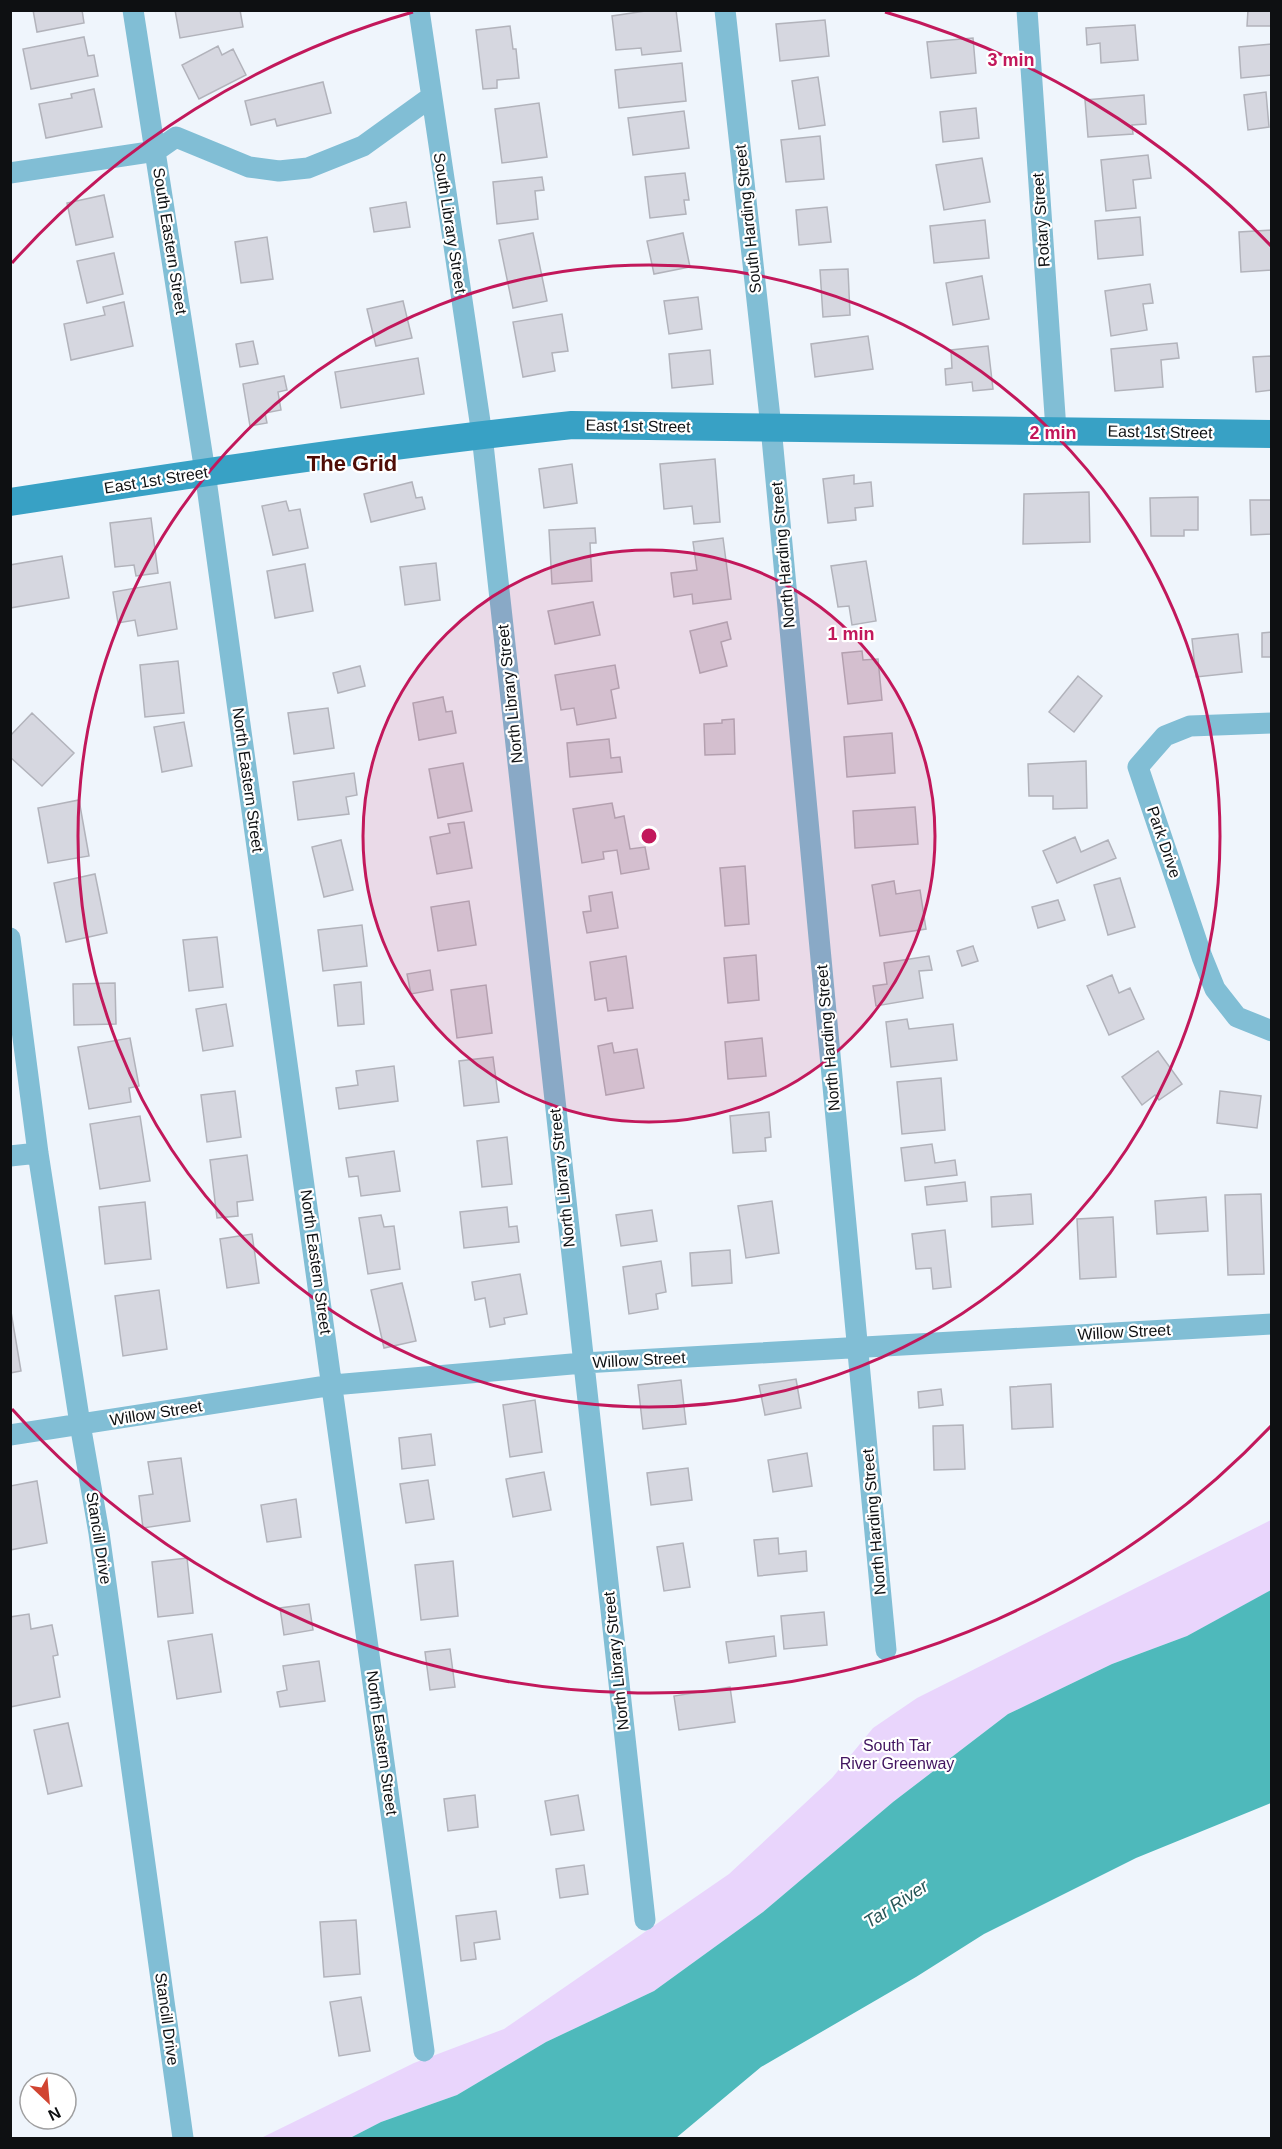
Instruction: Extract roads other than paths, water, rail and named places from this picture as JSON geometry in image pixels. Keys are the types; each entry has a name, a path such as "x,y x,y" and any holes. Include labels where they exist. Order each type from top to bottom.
{"street":[{"name":"South Eastern Street","path":"133,10 205,472"},
{"name":"South Library Street","path":"419,10 482,435"},
{"name":"South Harding Street","path":"725,10 771,427"},
{"name":"Rotary Street","path":"1027,10 1056,430"},
{"path":"10,173 156,151 176,137 249,167 279,171 308,168 363,146 431,97"},
{"name":"East 1st Street","path":"10,502 205,472 572,425 1272,434"},
{"name":"North Harding Street","path":"771,427 886,1650"},
{"name":"North Library Street","path":"482,435 582,1363 645,1920"},
{"name":"North Eastern Street","path":"205,472 333,1385 423,2051"},
{"name":"Park Drive","path":"1272,723 1190,726 1165,736 1138,767 1215,989 1237,1017 1272,1031"},
{"name":"Stancill Drive","path":"10,938 38,1153 99,1533 183,2139"},
{"path":"10,1156 38,1153"},
{"name":"Willow Street","path":"10,1435 333,1385 582,1363 1272,1324"}],"water":[{"name":"Tar River","path":"1271,1590 1271,1803 1136,1858 984,1934 916,1977 761,2067 676,2138 350,2138 381,2122 457,2095 546,2042 654,1991 763,1912 893,1802 1008,1714 1112,1664 1187,1636"}],"district":[{"name":"The Grid","path":"352,463"}],"park label":[{"name":"South Tar River Greenway","path":"897,1754"}]}
